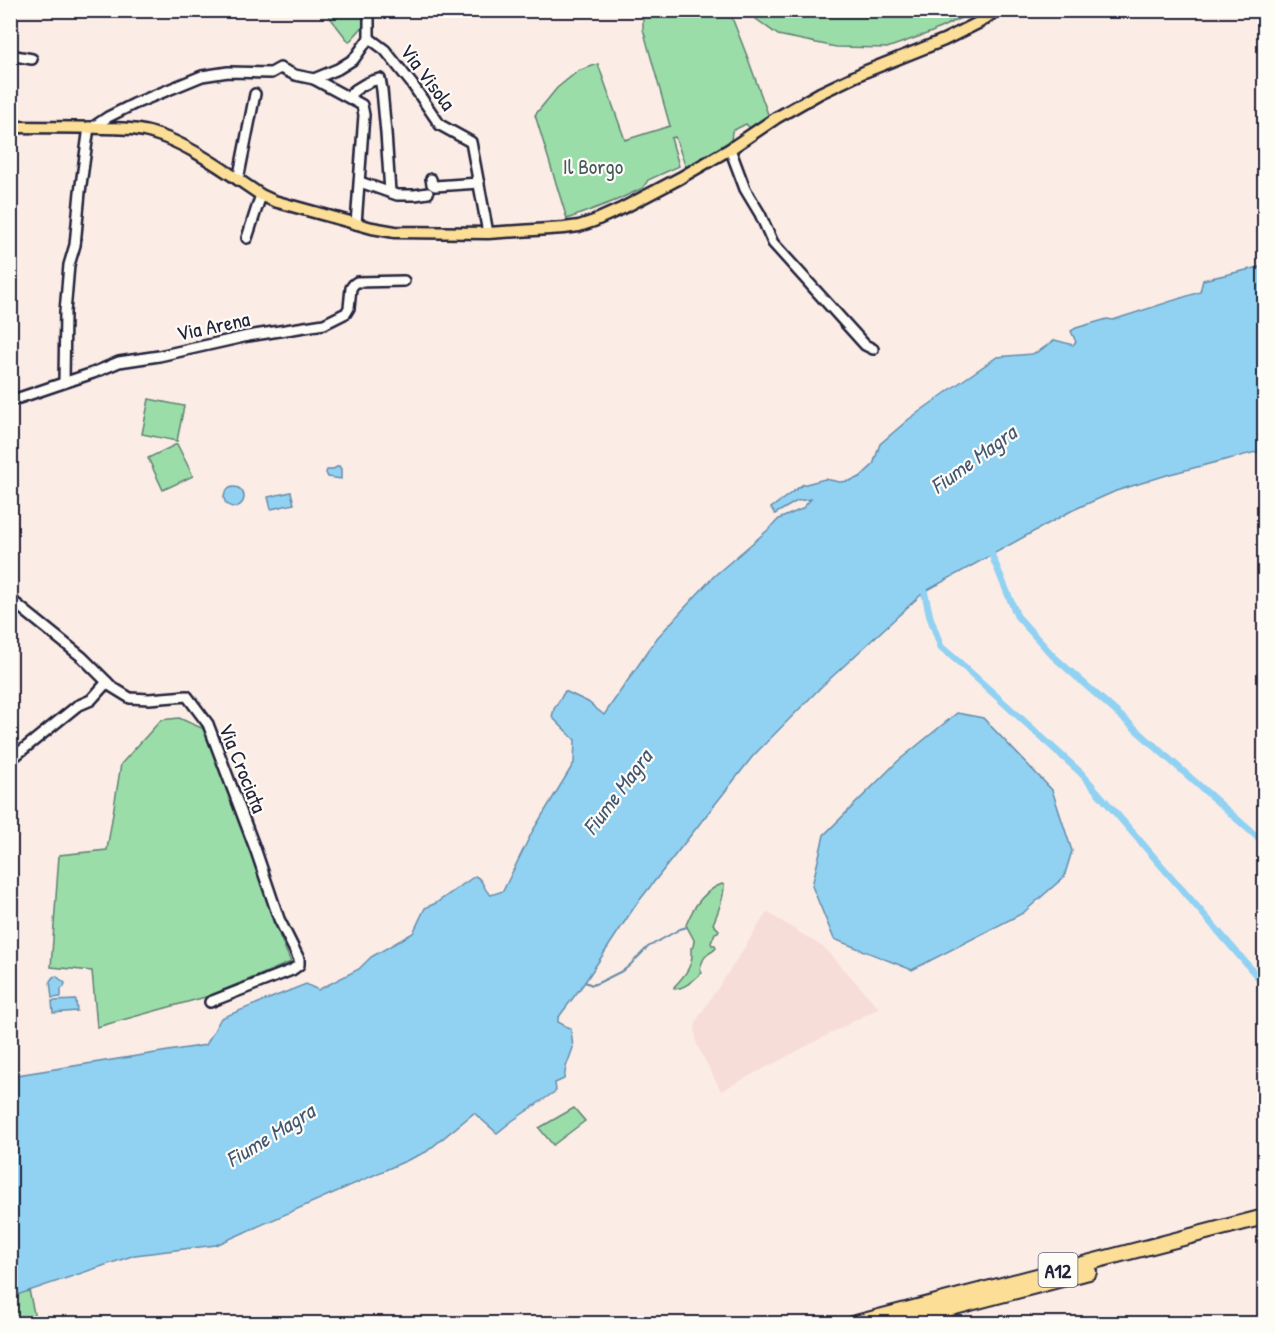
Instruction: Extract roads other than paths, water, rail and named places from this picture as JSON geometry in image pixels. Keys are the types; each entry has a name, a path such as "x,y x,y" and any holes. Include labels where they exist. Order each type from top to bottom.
{"highway":[{"name":"A12","path":"852,1323 1264,1217"},
{"name":"A12","path":"890,1323 1264,1226"}],"main road":[{"path":"10,128 91,127 132,129 158,135 202,157 261,195 280,204 395,232 488,233 564,228 594,222 680,178 820,93 864,72 952,36 980,22 997,10"}],"street":[{"path":"369,10 369,38"},
{"name":"Via Visola","path":"314,79 354,59 369,38 385,50 440,125 471,142 488,233"},
{"path":"10,55 32,59"},
{"path":"64,382 65,312 69,265 75,245 80,192 91,127 108,117 202,76 228,72 271,73 280,68 295,75 314,79 362,105 364,115 356,224"},
{"name":"Via Visola","path":"348,96 356,88 372,80 380,79 390,192"},
{"path":"238,180 255,94"},
{"path":"730,149 745,189 760,214 773,243 865,345 873,349"},
{"path":"431,179 435,186 479,183"},
{"path":"360,182 397,195 428,193"},
{"path":"247,238 261,195"},
{"name":"Via Arena","path":"10,401 119,362 159,356 248,336 324,324 346,313 349,308 351,288 357,282 404,281"},
{"name":"Via Crociata","path":"10,599 82,657 112,687 130,698 187,696 208,724 279,919 299,959 299,964 292,970 210,1002"},
{"path":"10,760 77,706 91,700 107,682"}],"water":[{"name":"Fiume Magra","path":"1264,266 1264,450 1170,474 1116,491 1073,510 924,592 821,687 753,756 635,906 585,982 558,1018 558,1022 571,1029 573,1048 564,1079 555,1083 556,1091 497,1133 474,1113 426,1152 216,1245 135,1255 11,1297 11,1076 206,1045 221,1018 306,984 318,990 359,969 371,957 413,933 425,908 475,876 491,895 503,891 532,832 574,763 575,740 552,717 565,691 588,702 604,715 657,638 714,576 779,519 802,509 811,499 797,501 775,514 771,508 802,485 825,479 840,482 860,477 873,465 880,444 909,419 997,357 1032,354 1055,340 1073,345 1076,342 1071,331 1076,328 1107,319 1113,320 1200,292 1203,280"},
{"path":"339,466 341,479 328,477 327,470"},
{"path":"234,487 241,490 244,497 241,504 234,507 227,504 224,497 227,490"},
{"path":"291,492 294,504 271,509 268,497"},
{"path":"957,713 983,718 1052,790 1072,851 1064,877 1023,913 912,970 834,939 812,886 824,835 898,761"},
{"path":"56,976 65,983 61,989 61,997 52,998 50,981"},
{"path":"76,1000 77,1011 53,1013 52,1001"}],"waterway":[{"path":"988,546 1017,616 1053,656 1264,843"},
{"path":"923,585 930,617 941,647 1081,773 1264,984"},
{"path":"585,982 592,985 624,970 648,947 687,927"}],"park label":[{"name":"Il Borgo","path":"593,166"}]}
